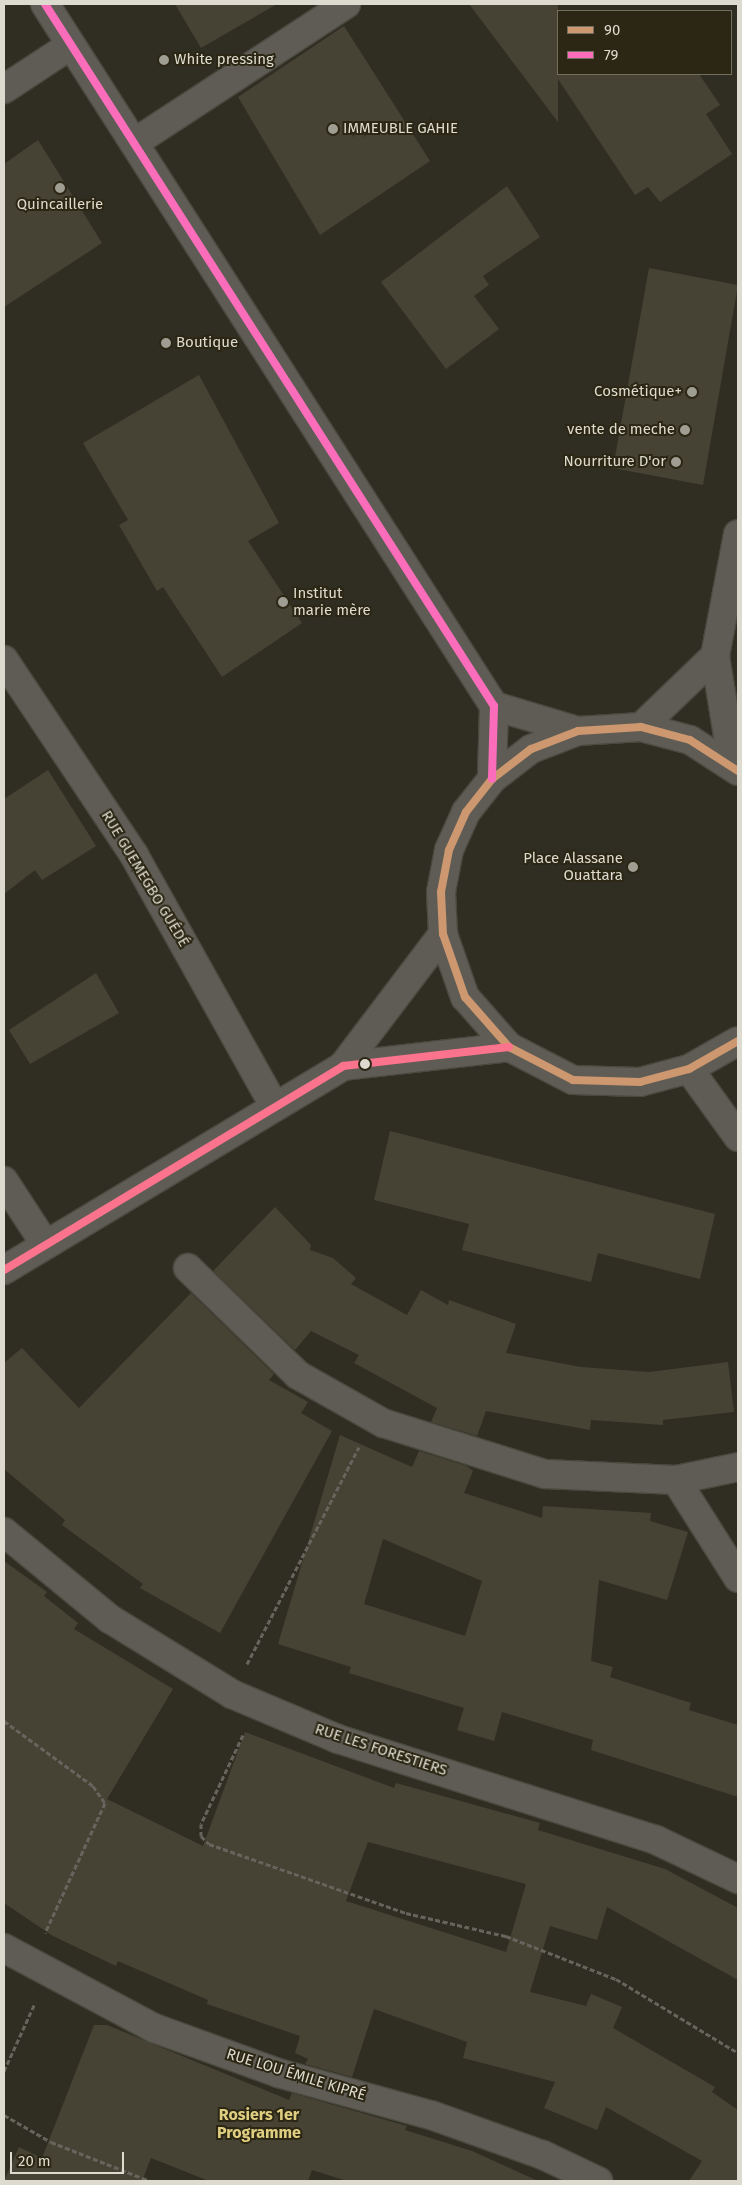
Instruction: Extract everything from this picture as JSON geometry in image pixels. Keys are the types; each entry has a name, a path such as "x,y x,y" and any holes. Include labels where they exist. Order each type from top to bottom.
{"street":[{"path":"45,4 136,141 494,706 492,779"},
{"path":"136,141 346,4"},
{"path":"4,89 72,45"},
{"path":"736,769 715,656 738,534"},
{"path":"641,727 715,656"},
{"name":"RUE GUEMEGBO GUÉDÉ","path":"4,660 134,855 274,1105"},
{"path":"494,706 578,730"},
{"path":"736,769 690,740 641,727 578,730 531,748 492,779 466,812 449,850 440,892 443,934 465,997 508,1047 573,1080 640,1082 689,1069 738,1041"},
{"path":"343,1066 443,934"},
{"path":"4,1270 274,1105 343,1066 508,1047"},
{"path":"689,1069 738,1137"},
{"path":"4,1181 45,1244"},
{"path":"188,1268 298,1375 374,1418 458,1450 545,1474 676,1480 738,1467"},
{"path":"676,1480 738,1578"},
{"name":"RUE LES FORESTIERS","path":"4,1532 110,1619 232,1694 338,1740 656,1840 738,1879"},
{"name":"RUE LOU ÉMILE KIPRÉ","path":"4,1948 39,1970 154,2028 278,2072 431,2115 542,2155 598,2181"}],"path":[{"path":"232,1694 374,1418"},
{"path":"257,1705 201,1824 203,1841 406,1913 506,1936 616,1979 738,2052"},
{"path":"4,1721 94,1786 105,1803 39,1970 4,2071"},
{"path":"4,2115 51,2142 150,2181"}],"building":[{"path":"175,4 277,4 201,48"},
{"path":"469,4 558,4 557,75 700,75 720,105 706,114 732,154 660,202 648,187 635,195 558,79 558,122"},
{"name":"IMMEUBLE GAHIE","path":"344,26 430,161 320,235 238,97"},
{"path":"38,140 102,243 4,307 4,164"},
{"path":"507,186 540,237 483,276 489,285 474,296 499,329 446,369 381,282"},
{"path":"649,268 738,285 703,485 613,468"},
{"path":"199,375 279,523 248,541 302,623 222,677 163,587 157,591 119,525 128,520 83,443"},
{"path":"48,770 96,846 42,880 35,870 4,894 4,799"},
{"path":"96,973 119,1013 30,1064 9,1030"},
{"path":"390,1131 715,1214 700,1279 598,1253 591,1282 462,1250 469,1224 374,1200"},
{"path":"275,1207 311,1245 310,1250 333,1258 356,1278 351,1284 407,1315 421,1290 448,1305 449,1300 516,1324 506,1353 581,1367 649,1372 728,1362 734,1412 663,1420 663,1425 591,1420 590,1430 486,1411 477,1436 431,1422 437,1408 354,1363 359,1355 311,1331 295,1350 213,1271"},
{"path":"191,1293 274,1374 269,1380 308,1402 301,1413 332,1431 220,1633 140,1588 143,1584 62,1525 65,1520 4,1469 4,1363 22,1348 79,1408"},
{"path":"340,1435 412,1467 419,1451 467,1466 473,1471 464,1493 542,1518 543,1506 651,1513 650,1521 688,1532 667,1600 599,1580 591,1661 613,1667 610,1677 691,1703 689,1710 738,1725 738,1797 591,1750 593,1740 502,1712 494,1741 457,1730 464,1708 349,1673 351,1667 278,1644","holes":["383,1539 482,1581 465,1636 364,1604"]},
{"path":"4,1561 47,1592 44,1596 78,1623 74,1629 173,1689 107,1799 203,1846 245,1732 394,1788 396,1783 540,1823 538,1830 665,1869 738,1908 738,1980 607,1907 597,1940 550,1926 530,1992 586,2006 591,1994 622,2007 613,2028 715,2087 712,2092 738,2110 738,2181 689,2181 702,2161 606,2107 597,2130 544,2108 555,2082 463,2058 467,2042 374,2009 352,2077 305,2064 308,2059 295,2053 300,2036 207,2004 208,2000 118,1961 116,1966 53,1936 4,1903","holes":["368,1842 526,1884 506,1952 346,1901"]},
{"path":"94,2025 107,2025 289,2100 292,2093 407,2126 405,2130 472,2151 538,2181 347,2181 312,2170 308,2181 209,2181 151,2158 142,2181 4,2181 19,2147 42,2158"}],"transit line":[{"name":"79","path":"45,4 494,706 492,779"},
{"name":"90","path":"738,771 690,740 641,727 578,731 531,749 492,779 466,812 449,850 441,892 443,934 465,997 509,1047 573,1080 640,1082 689,1069 738,1041"},
{"path":"4,1270 343,1066 509,1047"}],"place":[{"name":"White pressing","path":"164,60"},
{"name":"IMMEUBLE GAHIE","path":"333,129"},
{"name":"Quincaillerie","path":"60,188"},
{"name":"Boutique","path":"166,343"},
{"name":"Cosmétique+","path":"692,392"},
{"name":"vente de meche","path":"685,430"},
{"name":"Nourriture D'or","path":"676,462"},
{"name":"Institut marie mère","path":"283,602"},
{"name":"Place Alassane Ouattara","path":"633,867"}],"district":[{"name":"Rosiers 1er Programme","path":"259,2124"}]}
